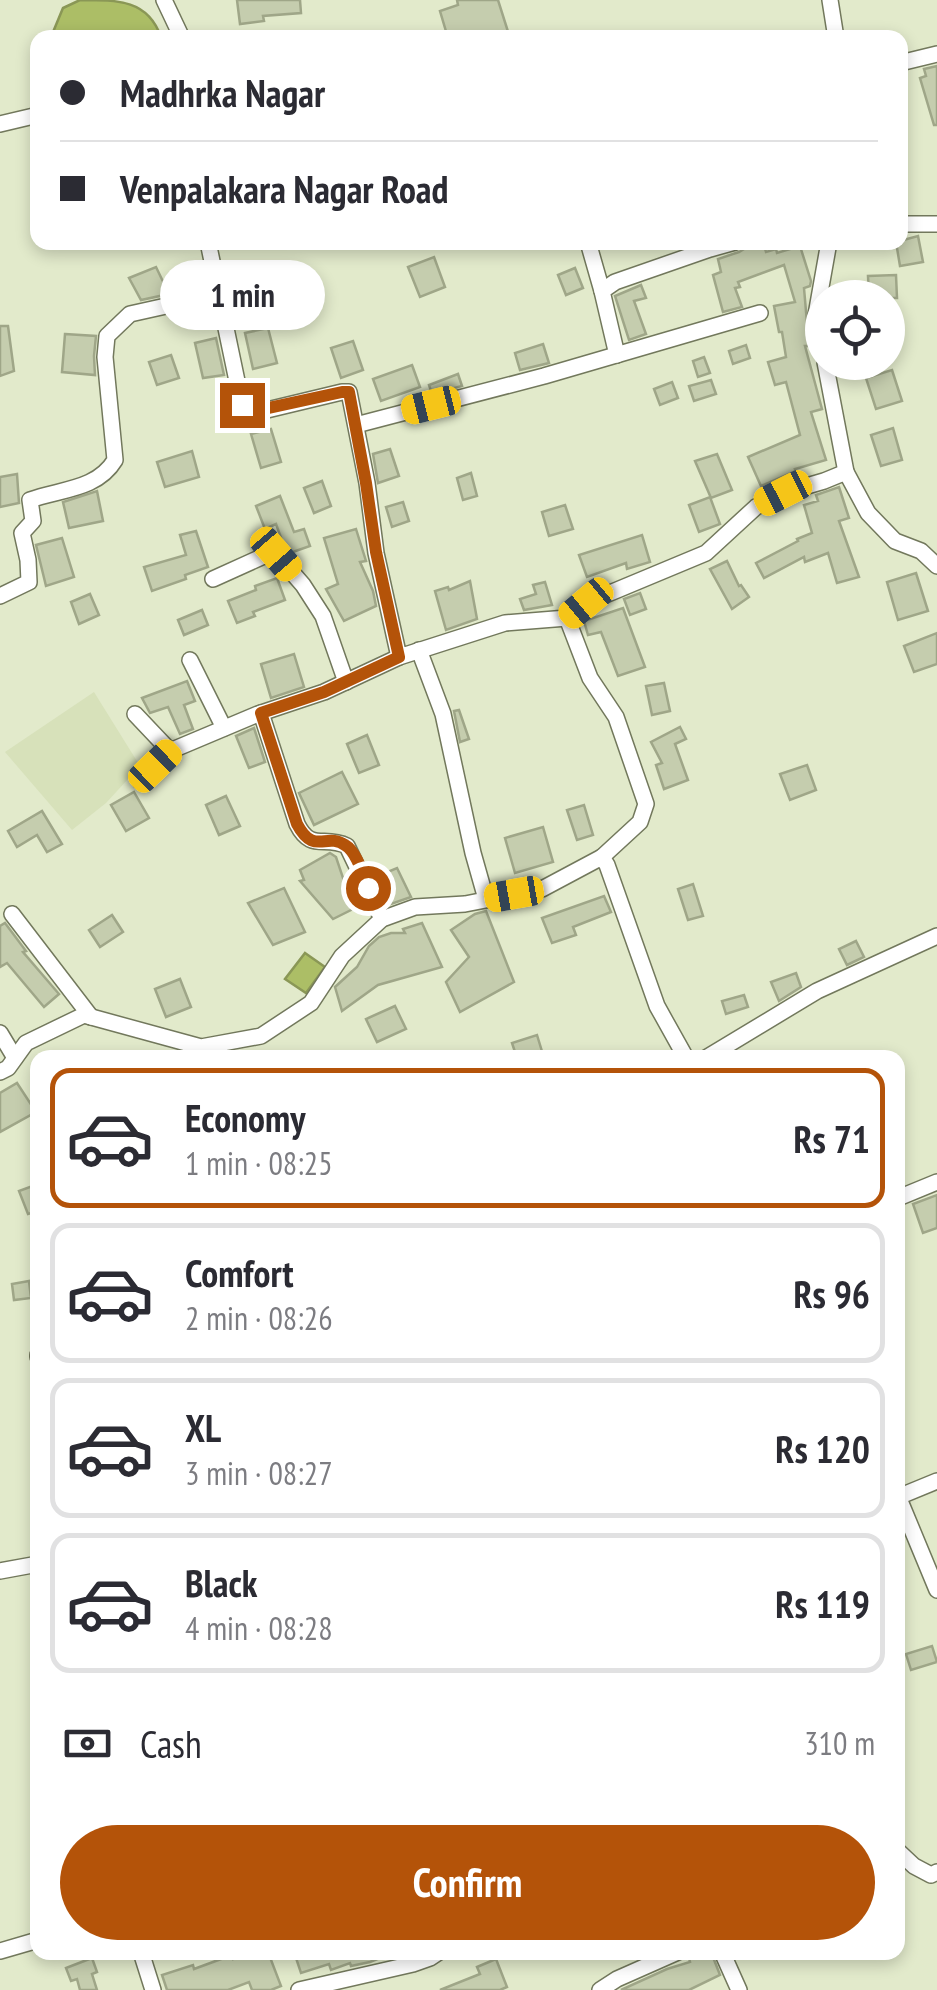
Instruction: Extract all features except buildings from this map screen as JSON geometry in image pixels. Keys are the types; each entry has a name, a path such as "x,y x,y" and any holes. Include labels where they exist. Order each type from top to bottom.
{"street":[{"path":"830,0 835,30"},
{"path":"168,2 179,30"},
{"path":"908,61 937,54"},
{"path":"0,124 30,116"},
{"path":"908,224 937,224"},
{"path":"210,250 242,405 248,411 267,410 349,392 376,552 399,657"},
{"path":"590,250 617,355"},
{"path":"602,291 615,282 707,250"},
{"path":"822,280 828,250"},
{"path":"0,596 29,582 22,533 34,521 30,500 84,487 113,465 116,454 107,336 130,314 220,294"},
{"path":"356,425 760,313"},
{"path":"829,380 846,472 868,513 894,541 921,552 937,566"},
{"path":"140,781 170,751 324,692 399,657 505,623 567,618 586,603 706,553 756,507 783,493 846,472"},
{"path":"213,579 276,554 303,585 322,616 346,682"},
{"path":"210,1050 261,1036 311,1002 342,956 382,919 415,907 465,904 542,888 599,860 640,822 646,804 616,717 590,678 567,618"},
{"path":"420,650 443,714 486,899"},
{"path":"190,660 224,728"},
{"path":"136,714 170,751"},
{"path":"260,714 303,836 314,842 339,842 347,846 382,919"},
{"path":"599,860 607,865 657,1006 682,1050"},
{"path":"12,914 91,1017"},
{"path":"719,1050 817,992 937,936"},
{"path":"0,1072 8,1068 26,1043 84,1014 197,1050"},
{"path":"0,1034 15,1058"},
{"path":"905,1195 937,1182"},
{"path":"905,1493 937,1481"},
{"path":"905,1513 937,1590"},
{"path":"0,1571 30,1565"},
{"path":"905,1857 931,1876 937,1872"},
{"path":"0,1951 30,1942"},
{"path":"143,1960 152,1990"},
{"path":"298,1990 424,1960"},
{"path":"600,1990 661,1960"},
{"path":"725,1960 738,1990"}],"shaded area":[{"path":"80,0 119,2 140,9 158,30 54,30 63,8"},
{"path":"94,692 140,766 106,803 72,830 5,752"},
{"path":"305,953 325,967 306,993 285,979"}],"route":[{"path":"242,405 248,411 267,410 349,392 376,552 399,657 324,692 261,713 303,836 314,842 339,842 347,846 368,888"}]}
